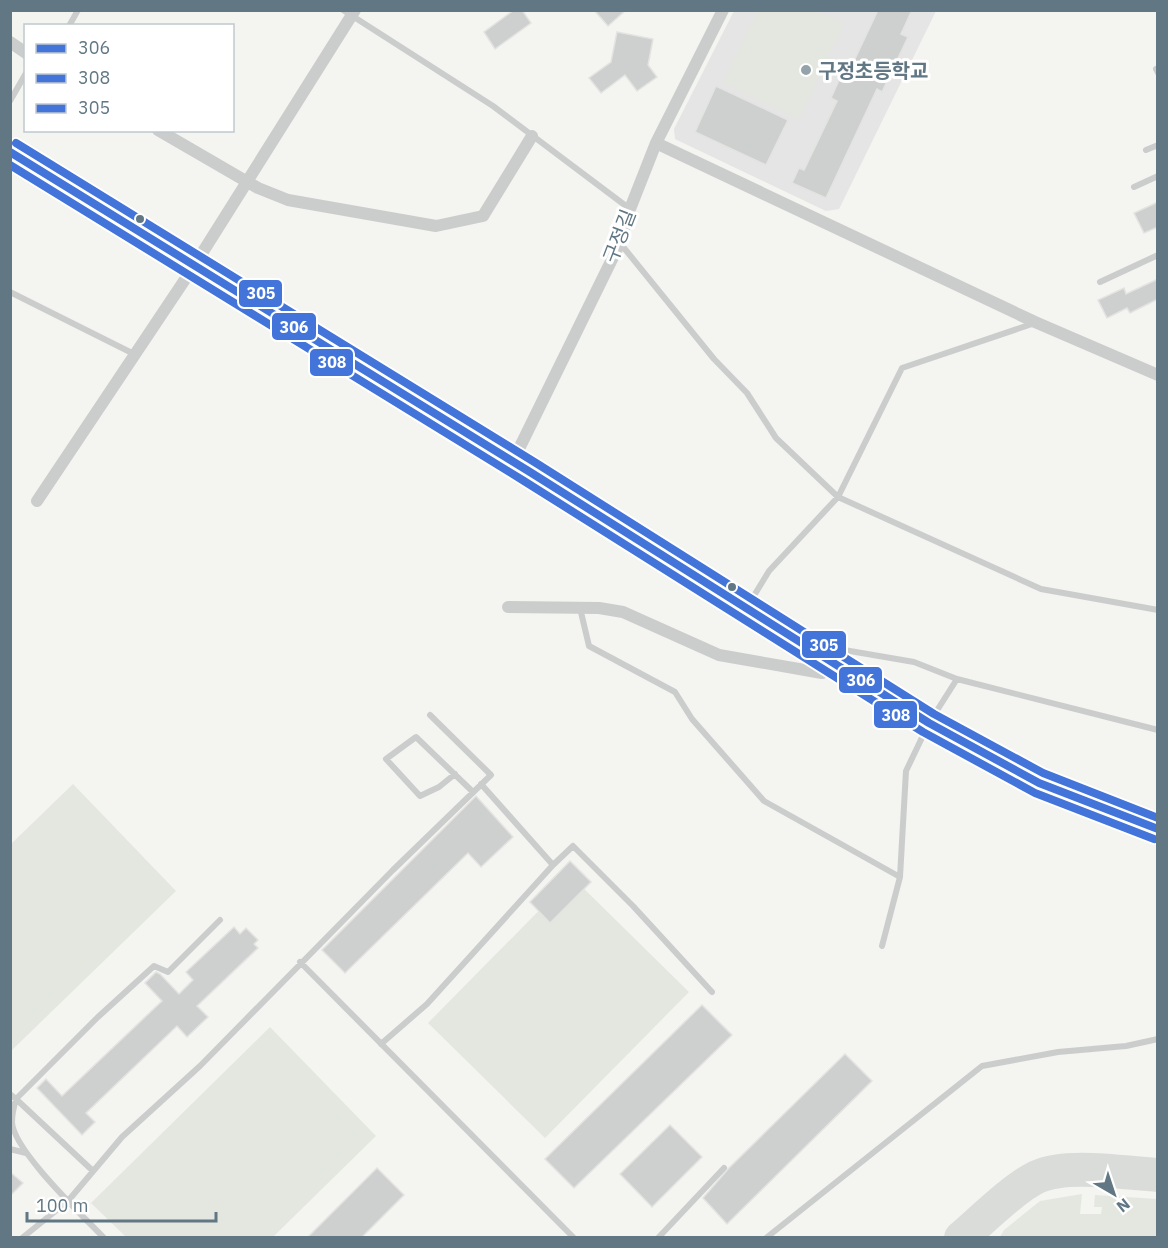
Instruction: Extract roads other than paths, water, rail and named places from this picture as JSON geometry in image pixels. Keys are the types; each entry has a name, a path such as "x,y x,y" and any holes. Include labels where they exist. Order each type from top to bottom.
{"main road":[{"path":"10,152 513,461 929,723 1039,783 1158,829"}],"street":[{"name":"구정길","path":"513,461 620,243 630,209 656,143 723,10"},
{"path":"37,501 194,266 349,12"},
{"path":"10,42 24,52"},
{"path":"161,132 247,182 288,200 436,226 483,216 532,136"},
{"path":"656,143 1035,322 1158,375"},
{"path":"508,607 599,608 623,612 719,655 822,673 832,664"}],"lane":[{"path":"70,24 78,10"},
{"path":"349,12 493,106 630,209"},
{"path":"1158,68 1156,69 1158,73"},
{"path":"10,101 24,76"},
{"path":"1146,150 1158,145"},
{"path":"1134,187 1158,176"},
{"path":"620,243 714,359 747,393 776,438 838,497 1041,589 1158,610"},
{"path":"1100,282 1158,255"},
{"path":"10,292 135,355"},
{"path":"746,609 769,571 838,497 902,368 1035,322"},
{"path":"580,608 589,646 675,692 692,719 764,801 900,877"},
{"path":"832,664 844,650 914,662 957,679 1158,730"},
{"path":"882,946 900,877 906,771 929,723 957,679"},
{"path":"22,1238 68,1201 122,1137 200,1066 300,962 491,776 430,715"},
{"path":"455,774 439,787 420,796 386,759 416,736 455,774 473,792"},
{"path":"482,784 553,865"},
{"path":"381,1044 427,1004 573,846 633,906 712,992"},
{"path":"104,1238 26,1153 12,1123 13,1096 154,966 168,972 220,920"},
{"path":"300,962 572,1237"},
{"path":"766,1238 982,1066 1058,1052 1126,1046 1158,1039"},
{"path":"13,1096 93,1171"},
{"path":"10,1149 26,1153"},
{"path":"658,1238 724,1168"}],"place":[{"name":"구정초등학교","path":"806,70"}]}
